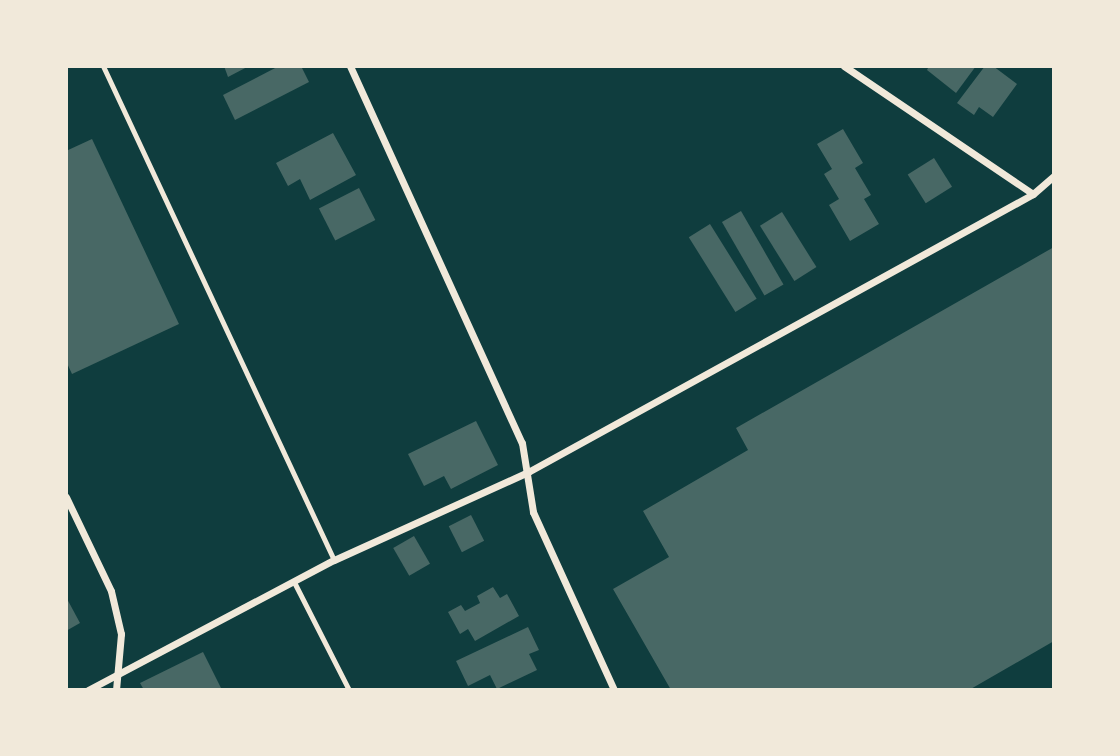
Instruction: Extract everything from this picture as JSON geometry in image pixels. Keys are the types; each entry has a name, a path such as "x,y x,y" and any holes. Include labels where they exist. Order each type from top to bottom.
{"street":[{"path":"350,66 522,443 533,512 614,690"},
{"path":"844,66 1033,194"},
{"path":"88,690 334,560 528,472 1033,194 1053,178"},
{"path":"66,498 111,592 121,634 116,690"}],"lane":[{"path":"103,66 334,560"},
{"path":"294,582 349,690"}],"building":[{"path":"224,66 249,66 228,77"},
{"path":"279,66 301,66 309,82 235,120 223,95"},
{"path":"929,66 976,66 956,93 927,70"},
{"path":"985,66 993,66 1017,84 993,117 979,107 974,115 957,103"},
{"path":"843,129 863,163 855,168 871,195 864,199 879,224 850,241 829,205 839,199 824,174 832,169 817,144"},
{"path":"333,133 356,175 310,200 300,179 288,186 276,163"},
{"path":"92,139 179,324 72,374 66,361 66,151"},
{"path":"934,158 952,187 926,203 908,174"},
{"path":"359,188 375,220 335,241 319,208"},
{"path":"741,211 784,285 764,296 722,222"},
{"path":"782,212 816,267 794,281 760,226"},
{"path":"710,224 757,299 735,312 689,237"},
{"path":"1054,247 1054,641 969,690 671,690 613,589 669,557 643,511 748,450 736,428"},
{"path":"476,421 498,465 451,489 444,476 424,486 408,454"},
{"path":"471,515 484,541 462,552 449,526"},
{"path":"414,536 430,564 409,576 393,548"},
{"path":"493,587 500,598 507,594 519,616 475,641 468,629 460,634 448,612 461,605 465,611 480,603 477,596"},
{"path":"66,597 80,623 66,631"},
{"path":"528,627 539,650 529,654 537,670 497,689 490,675 468,686 456,661"},
{"path":"203,652 222,690 144,690 140,683"}]}
